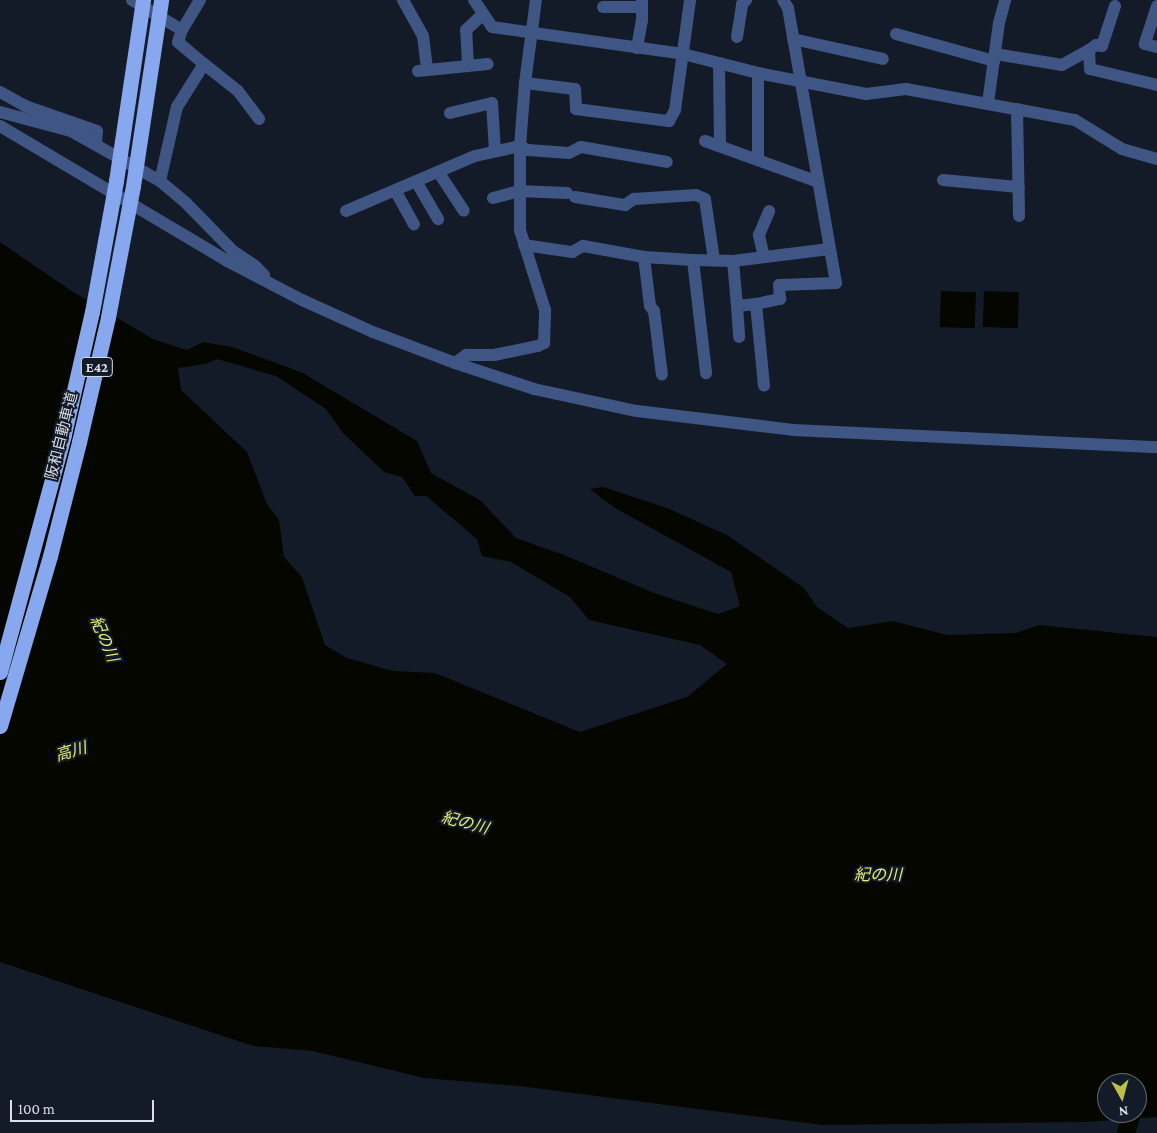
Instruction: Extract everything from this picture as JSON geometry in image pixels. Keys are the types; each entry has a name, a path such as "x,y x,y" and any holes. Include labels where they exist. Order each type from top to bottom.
{"highway":[{"name":"阪和自動車道","path":"0,672 62,443 90,322 116,181 143,0"},
{"name":"阪和自動車道","path":"0,726 50,556 108,317 133,186 161,0"}],"street":[{"path":"132,0 182,30"},
{"path":"200,0 182,30 178,42 238,91 259,119"},
{"path":"403,0 423,36 422,70 488,64"},
{"path":"474,0 482,15 492,27 683,54 758,73 866,94 906,89 1017,108 1075,120 1122,149 1157,159"},
{"path":"455,363 466,355 494,355 538,346 544,343 545,310 520,230 519,191 525,83 536,0"},
{"path":"525,83 575,90 576,109 669,121 675,110 690,0"},
{"path":"738,37 742,4 746,0"},
{"path":"737,306 780,299 779,285 836,283 788,8 783,0"},
{"path":"988,103 999,23 1005,0"},
{"path":"603,6 642,4 638,48"},
{"path":"896,34 994,58 1062,66 1096,45 1102,46 1115,6"},
{"path":"1157,6 1145,44 1157,46"},
{"path":"468,65 466,30 482,15"},
{"path":"793,39 882,60"},
{"path":"1089,50 1090,69 1157,85"},
{"path":"719,63 720,146"},
{"path":"160,182 177,107 204,64"},
{"path":"758,73 758,160"},
{"path":"0,92 25,106 96,131 96,143"},
{"path":"450,113 492,102 495,151"},
{"path":"1017,108 1019,216"},
{"path":"0,112 71,131 96,143 160,182 186,203 233,251 255,266 271,282"},
{"path":"0,126 227,261 271,282 302,300 373,332 455,363 534,389 637,411 793,430 1157,446"},
{"path":"705,141 813,180"},
{"path":"346,212 417,183 475,156 520,146 528,150 569,153 581,147 667,162"},
{"path":"439,173 464,211"},
{"path":"943,180 1019,188"},
{"path":"417,183 438,219"},
{"path":"493,198 519,191 571,195 625,205 634,199 696,195 705,199 714,260"},
{"path":"396,192 414,224"},
{"path":"764,257 759,235 769,212"},
{"path":"524,244 572,252 582,246 644,257 693,260 733,260 829,249"},
{"path":"644,257 650,306 654,311 662,375"},
{"path":"693,260 706,373"},
{"path":"733,260 739,337"},
{"path":"756,304 764,386"}],"water":[{"name":"紀の川","path":"0,242 70,290 153,339 187,350 203,342 232,347 301,372 417,441 431,473 480,500 516,538 564,555 654,593 718,614 740,606 731,572 615,508 590,489 603,487 667,508 727,535 804,588 817,607 848,628 893,621 947,635 1016,633 1039,625 1157,637 1157,1117 1147,1118 1147,1073 1097,1073 1097,1121 823,1125 519,1086 424,1078 313,1051 253,1046 0,962","holes":["217,359 276,376 326,409 343,433 384,472 402,477 415,496 426,496 477,539 482,556 511,562 570,597 589,620 700,645 727,664 687,697 580,732 435,673 393,671 347,658 325,645 302,577 284,557 279,520 267,504 247,452 181,390 178,368 206,364"]},
{"path":"941,291 976,292 975,328 940,327"},
{"path":"984,291 1019,292 1018,328 983,327"}],"waterway":[{"path":"1126,1133 1129,1123"}],"water label":[{"name":"高川","path":"71,752"}]}
